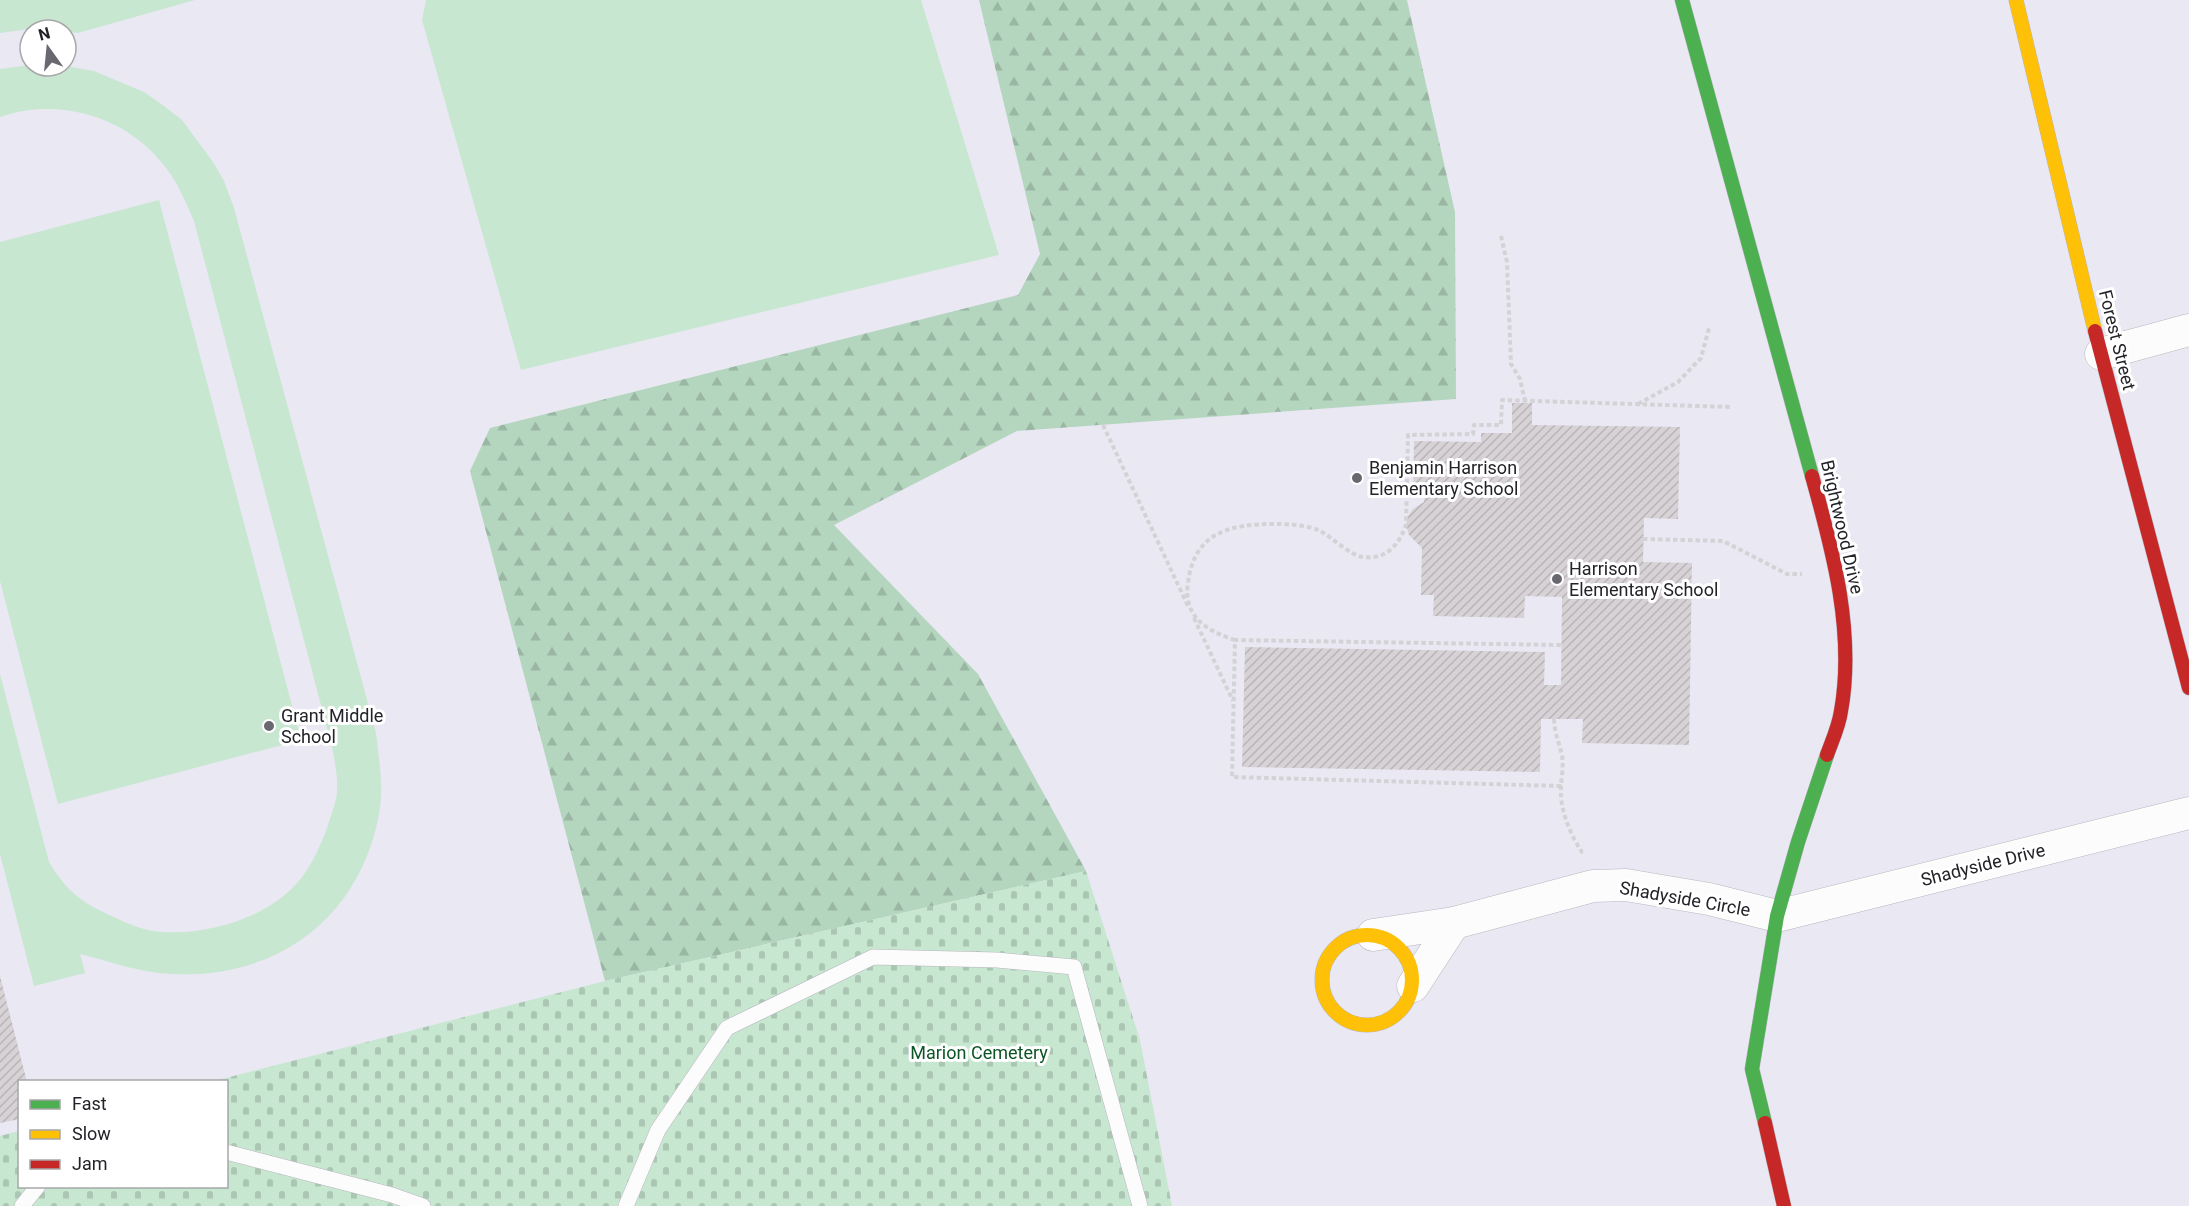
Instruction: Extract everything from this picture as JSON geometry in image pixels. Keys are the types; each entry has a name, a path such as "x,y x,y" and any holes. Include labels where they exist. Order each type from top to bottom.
{"street":[{"name":"Brightwood Drive","path":"1682,0 1829,538 1841,606 1846,663 1841,713 1798,842 1777,916 1752,1069 1784,1206"},
{"name":"Forest Street","path":"2016,0 2101,354 2189,688"},
{"path":"2101,354 2189,330"},
{"name":"Shadyside Drive","path":"1777,916 2189,813"},
{"name":"Shadyside Circle","path":"1454,923 1413,986 1407,1003 1395,1016 1379,1024 1361,1026 1344,1020 1331,1008 1323,992 1322,975 1327,957 1339,944 1355,936 1454,923 1593,886 1626,885 1709,899 1777,916"},
{"path":"1373,935 1390,940 1403,950 1411,968 1413,986"}],"lane":[{"path":"626,1206 658,1130 728,1028 873,957 997,960 1074,966 1140,1206"},
{"path":"228,1153 392,1195 423,1206"},
{"path":"22,1206 36,1188"}],"path":[{"path":"1501,236 1507,262 1512,364 1520,378 1525,401"},
{"path":"1637,404 1678,382 1701,358 1709,328"},
{"path":"1561,645 1235,640 1216,634 1192,615 1187,591 1190,567 1202,546 1222,530 1245,524 1287,524 1318,530 1360,557 1381,556 1393,548 1403,535 1406,525 1408,435 1473,434 1474,425 1501,425 1502,400 1731,407"},
{"path":"1103,424 1234,702"},
{"path":"1643,539 1722,541 1786,574 1805,574"},
{"path":"1235,640 1232,777 1561,786"},
{"path":"1554,719 1555,736 1563,757 1561,786 1566,819 1574,840 1582,852 1589,853"}],"green space":[{"path":"0,0 195,0 78,33 78,18 18,18 18,31 0,33"},
{"path":"426,0 921,0 999,255 521,370 422,20"},
{"path":"979,0 1407,0 1455,212 1456,399 1017,431 834,525 978,674 1086,871 605,981 470,471 490,428 1018,295 1040,254"},
{"path":"18,67 18,78 78,78 78,68 94,71 144,92 182,120 213,162 224,181 234,208 376,733 381,783 379,814 369,851 353,884 333,912 308,935 279,953 246,966 211,973 173,974 149,972 80,954 85,973 34,986 0,854 0,674 49,862 69,889 84,901 137,927 162,932 199,930 238,921 274,903 289,891 310,866 334,806 337,775 332,747 194,221 178,187 151,150 113,124 69,110 23,111 0,117 0,69"},
{"path":"159,200 301,740 58,804 0,581 0,242"},
{"name":"Marion Cemetery","path":"1086,871 1140,1040 1172,1206 0,1206 0,1136 18,1131 18,1188 228,1188 228,1080 218,1080 605,981"}],"building":[{"name":"Harrison Elementary School","path":"1512,403 1532,403 1532,425 1680,427 1678,519 1644,518 1643,562 1692,563 1689,745 1582,743 1583,719 1541,719 1540,772 1242,767 1245,647 1545,652 1544,685 1561,685 1562,597 1525,596 1524,618 1433,616 1434,595 1421,595 1422,548 1409,535 1406,525 1413,509 1424,502 1425,494 1413,494 1414,441 1481,442 1481,433 1512,433"},
{"path":"0,976 26,1080 18,1080 18,1119 0,1123"}],"traffic: fast":[{"path":"1682,0 1812,476"},
{"path":"1765,1123 1752,1069 1777,916 1798,842 1827,755"}],"traffic: slow":[{"path":"2016,0 2095,331"},
{"path":"1367,935 1384,938 1399,948 1409,963 1412,980 1409,997 1399,1012 1384,1022 1367,1025 1350,1022 1335,1012 1325,997 1322,980 1325,963 1335,948 1350,938 1367,935"}],"traffic: jam":[{"path":"2095,331 2189,688"},
{"path":"1812,476 1834,563 1844,622 1845,682 1840,717 1827,755"},
{"path":"1765,1123 1784,1206"}],"place":[{"name":"Benjamin Harrison Elementary School","path":"1357,478"},
{"name":"Harrison Elementary School","path":"1557,579"},
{"name":"Grant Middle School","path":"269,726"}]}
